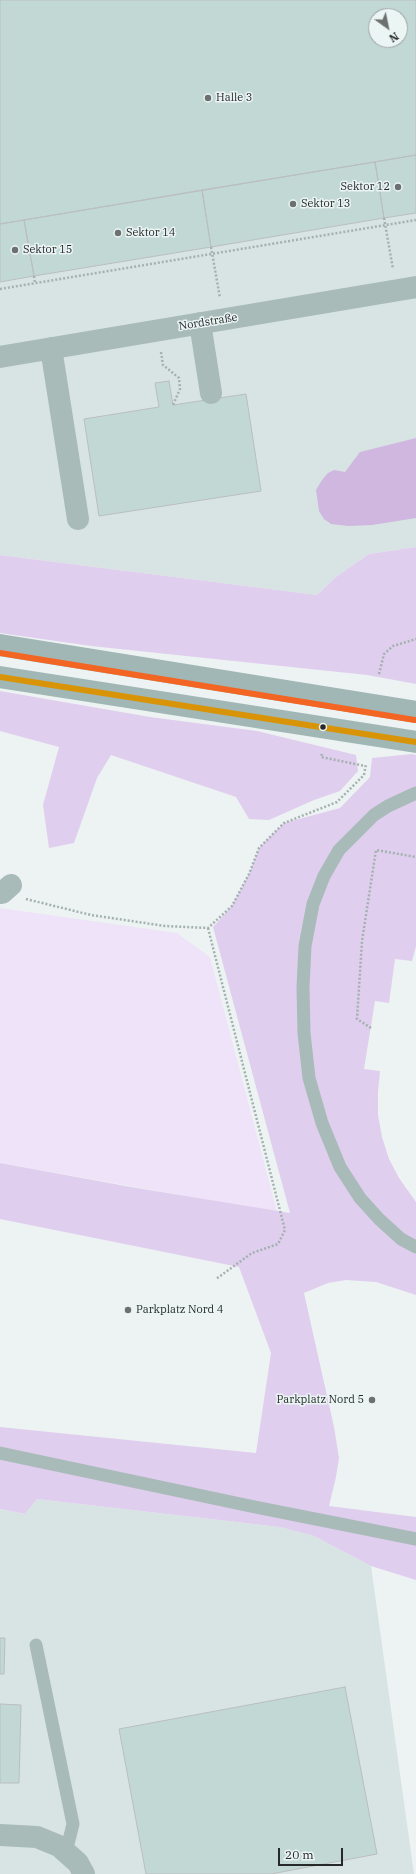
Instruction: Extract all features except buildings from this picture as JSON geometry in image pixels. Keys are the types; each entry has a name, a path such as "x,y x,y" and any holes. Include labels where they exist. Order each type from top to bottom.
{"main road":[{"path":"0,645 416,712"},
{"path":"0,677 416,742"}],"street":[{"name":"Nordstraße","path":"0,357 406,289"},
{"path":"200,323 211,393"},
{"path":"51,348 78,519"},
{"path":"0,1835 37,1837 59,1846 78,1863 84,1874"}],"lane":[{"path":"416,793 374,815 339,850 324,876 313,904 305,946 303,987 304,1033 309,1078 322,1123 340,1167 360,1198 379,1219 401,1238 416,1247"},
{"path":"0,1453 255,1507 416,1538"},
{"path":"36,1645 73,1824 66,1852"}],"path":[{"path":"384,218 406,289"},
{"path":"0,289 416,220"},
{"path":"211,247 223,320"},
{"path":"34,276 35,283"},
{"path":"157,330 163,365 179,378 180,389 173,405"},
{"path":"379,674 384,654 393,646 416,639"},
{"path":"4,890 91,915 165,926 208,928 232,906 249,874 259,848 284,823 337,802 364,775 366,765 321,757 322,754"},
{"path":"371,1028 357,1018 362,941 376,850 416,857"},
{"path":"208,928 285,1230 278,1244 252,1253 216,1279"}],"shaded area":[{"path":"0,0 416,0 416,547 369,554 337,576 317,595 0,555"},
{"path":"416,438 416,518 372,525 348,526 331,524 324,519 319,511 316,490 328,473 334,470 345,472 360,452"},
{"path":"416,547 416,684 367,675 91,646 0,633 0,555 317,595 337,576 369,554"},
{"path":"0,691 150,717 257,731 356,755 358,771 340,791 314,800 269,820 249,819 236,797 111,755 97,778 74,843 49,848 43,805 59,747 0,731"},
{"path":"412,754 416,755 416,946 412,961 395,959 389,1003 375,1001 364,1069 380,1071 378,1115 382,1137 389,1159 399,1178 416,1202 416,1295 376,1282 346,1280 328,1283 304,1293 334,1427 339,1458 329,1506 416,1517 416,1580 371,1566 314,1536 280,1527 37,1499 25,1514 0,1509 0,1427 256,1453 271,1353 239,1267 0,1219 0,1163 131,1187 290,1213 213,927 232,906 249,874 259,848 284,823 340,808 370,777 372,758"},
{"path":"0,908 177,933 210,957 277,1212 0,1163"},
{"path":"37,1499 280,1527 314,1536 371,1566 414,1874 0,1874 0,1509 25,1514"}],"transit line":[{"path":"0,653 415,720"},
{"path":"0,677 416,742"}],"place":[{"name":"Halle 3","path":"208,98"},
{"name":"Sektor 12","path":"398,187"},
{"name":"Sektor 13","path":"293,204"},
{"name":"Sektor 14","path":"118,233"},
{"name":"Sektor 15","path":"15,250"},
{"name":"Parkplatz Nord 4","path":"128,1310"},
{"name":"Parkplatz Nord 5","path":"372,1400"}]}
